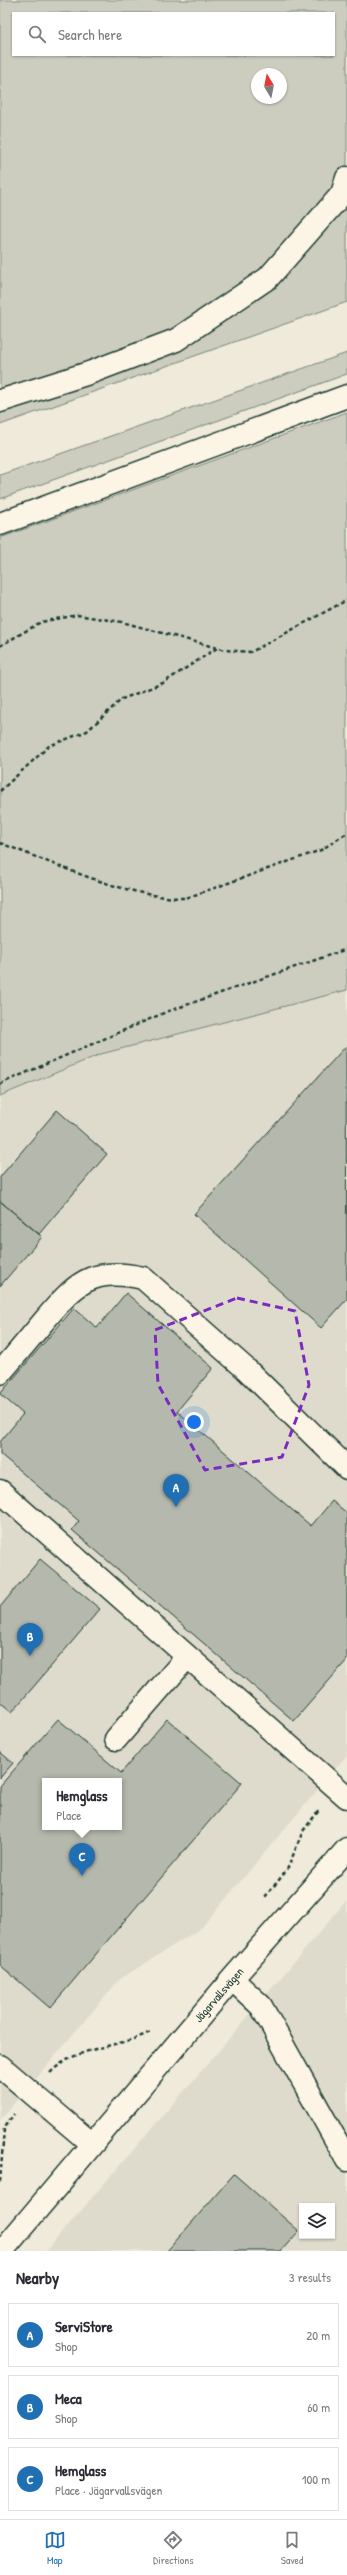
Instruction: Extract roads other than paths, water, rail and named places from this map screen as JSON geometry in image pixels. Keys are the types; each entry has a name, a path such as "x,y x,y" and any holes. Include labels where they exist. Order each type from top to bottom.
{"street":[{"path":"0,401 89,374 176,340 268,278 342,194 347,178"},
{"path":"0,524 347,396"},
{"path":"0,1373 69,1291 86,1280 102,1275 124,1274 143,1278 246,1369 347,1468"},
{"path":"0,1491 341,1793"},
{"path":"116,1739 187,1657"},
{"name":"Jägarvallsvägen","path":"2,2251 232,1979 347,1849"},
{"path":"232,1979 261,2006 347,2160"},
{"path":"0,2066 92,2144"}],"place":[{"name":"ServiStore","path":"176,1507"},
{"name":"Meca","path":"30,1656"},
{"name":"Hemglass","path":"82,1876"}]}
